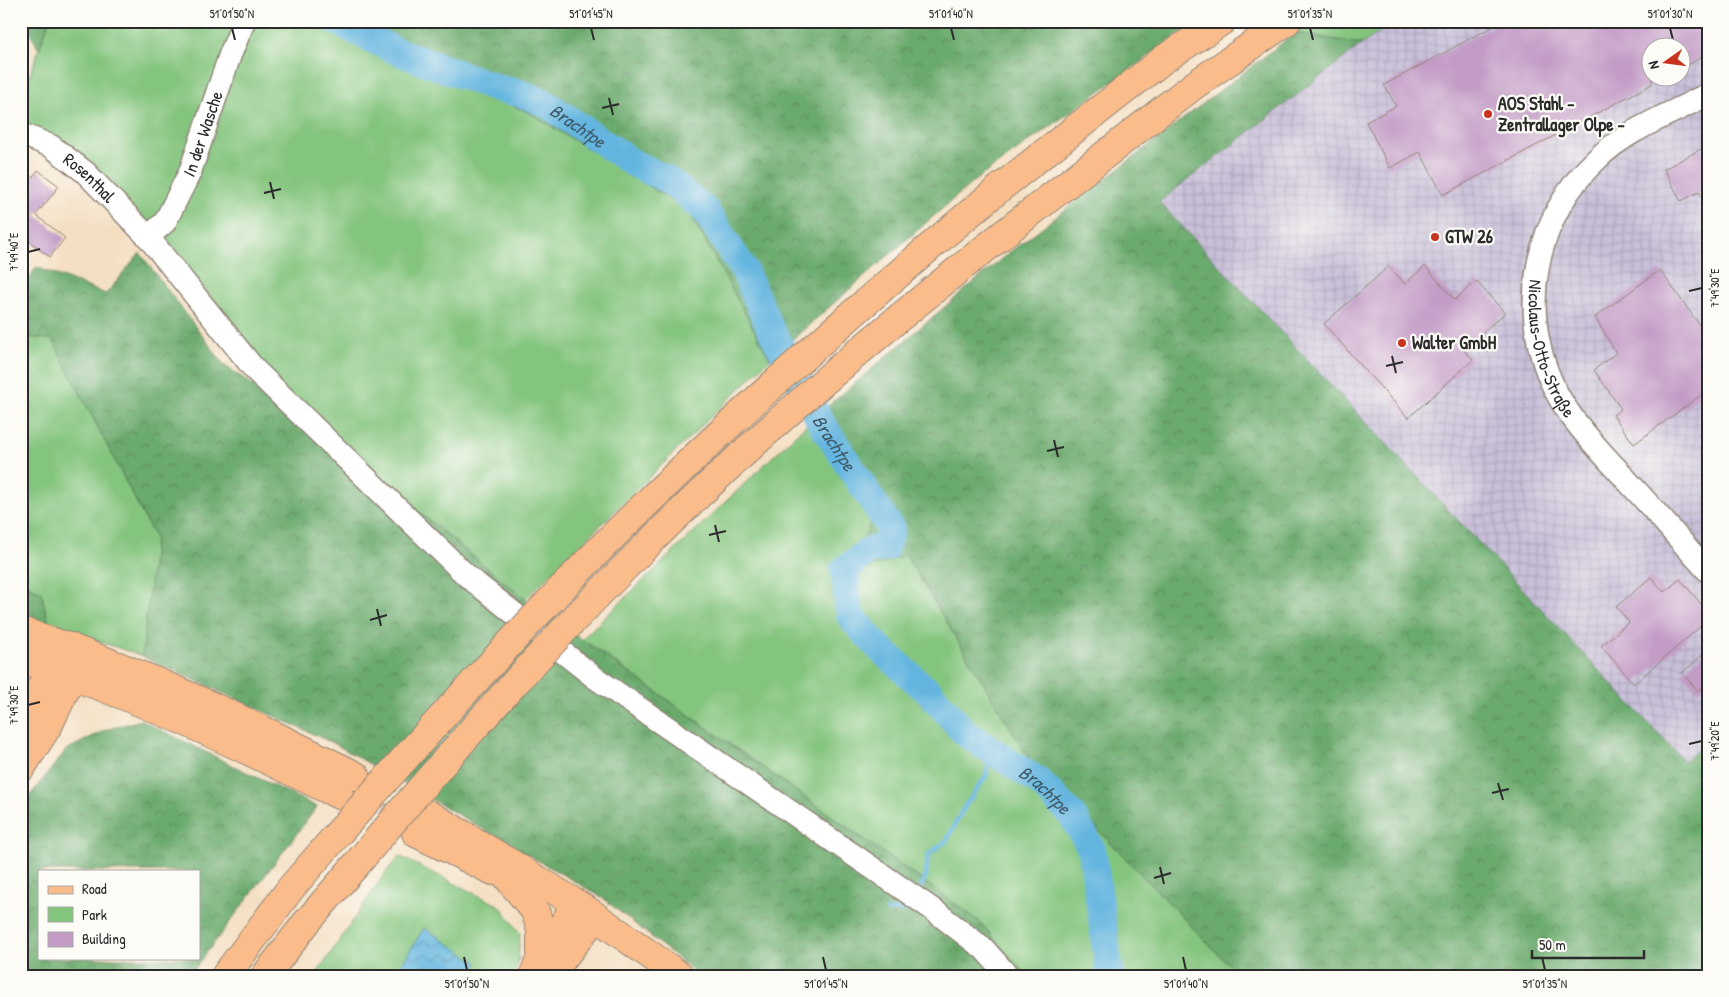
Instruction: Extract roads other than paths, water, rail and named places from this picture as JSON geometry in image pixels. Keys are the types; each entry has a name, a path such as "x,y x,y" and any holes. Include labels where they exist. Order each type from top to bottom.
{"main road":[{"path":"225,976 291,888 423,737 513,639 701,451 798,361 898,273 1000,188 1164,59 1222,21"},
{"path":"264,976 427,780 494,704 564,629 649,543 777,422 940,284 1020,221 1193,86 1287,21"},
{"path":"21,631 70,647 226,712 348,786 208,732 141,702 63,672 21,659"},
{"path":"21,768 48,726 70,647"},
{"path":"21,752 30,715 39,690 63,672"},
{"path":"21,684 28,698 30,715"},
{"path":"659,976 581,916 484,846 422,824 508,878 581,916 680,976"},
{"path":"508,878 535,911 541,930 541,970"},
{"path":"541,970 581,916"}],"street":[{"name":"In der Wasche","path":"148,237 165,222 190,172 230,55 244,21"},
{"name":"Nicolaus-Otto-Straße","path":"1708,94 1638,128 1611,147 1583,174 1564,197 1546,235 1536,278 1534,305 1540,350 1548,375 1567,410 1592,441 1708,571"},
{"name":"Rosenthal","path":"21,136 24,135 51,146 85,172 148,237 255,370 467,576 594,677 932,909 984,949 1008,976"}],"water":[{"path":"424,928 478,963 470,976 394,976"}],"waterway":[{"name":"Brachtpe","path":"336,21 396,51 503,90 520,93 545,103 633,163 668,180 705,210 744,270 770,328 822,424 891,529 885,548 870,550 844,570 850,616 880,649 930,693 965,733 1038,781 1072,815 1092,850 1110,976"},
{"path":"921,887 926,875 928,855 947,840 963,809 986,776 989,749"},
{"path":"887,911 905,910"}],"tunnel":[{"path":"341,796 414,832"}],"place":[{"name":"AOS Stahl - Zentrallager Olpe -","path":"1488,114"},
{"name":"GTW 26","path":"1435,237"},
{"name":"Walter GmbH","path":"1402,343"}]}
